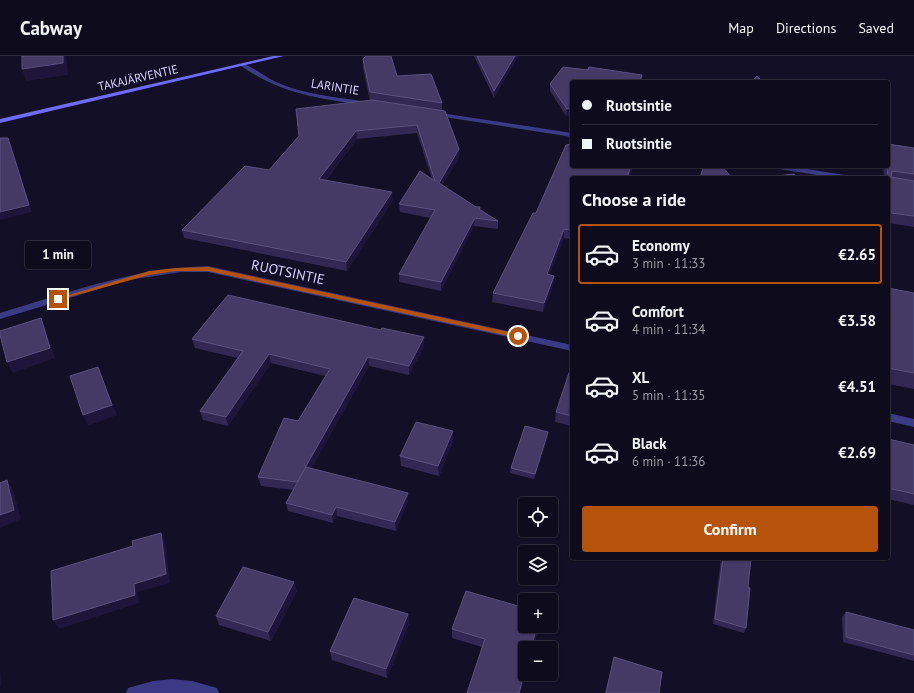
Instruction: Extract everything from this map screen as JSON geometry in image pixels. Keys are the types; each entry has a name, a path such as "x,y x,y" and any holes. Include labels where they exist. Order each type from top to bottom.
{"street":[{"name":"TAKAJÄRVENTIE","path":"0,121 281,56"},
{"name":"LARINTIE","path":"243,65 263,79 287,90 378,105"},
{"path":"429,113 570,135"},
{"path":"785,168 838,176"},
{"name":"RUOTSINTIE","path":"0,316 129,277 168,270 208,269 570,348"},
{"path":"890,417 914,423"},
{"path":"133,693 156,687 177,686 196,688 212,693"}],"building":[{"path":"22,56 63,56 63,63 22,69"},
{"path":"366,56 391,56 397,76 431,74 442,103 370,92 363,59"},
{"path":"477,56 515,56 494,91"},
{"path":"563,67 588,70 589,67 642,75 641,80 570,80 570,108 567,109 550,84"},
{"path":"757,76 761,80 753,80"},
{"path":"372,100 445,111 459,149 439,183 476,207 480,207 479,209 498,221 475,218 441,282 399,274 435,210 399,204 420,171 435,181 417,125 356,131 319,179 392,192 346,262 182,230 245,166 269,170 299,136 296,109"},
{"path":"0,138 8,138 29,205 0,212"},
{"path":"570,144 570,168 630,168 628,176 570,176 570,230 564,229 547,274 554,276 544,303 493,293 533,213 536,213 566,145"},
{"path":"890,144 914,148 914,174 892,171 891,177 914,181 914,216 891,213 890,176 888,176 887,168 890,168"},
{"path":"703,168 724,168 730,176 701,176"},
{"path":"794,174 796,176 776,176"},
{"path":"890,288 914,293 914,373 890,368"},
{"path":"228,295 381,330 382,328 424,337 409,366 368,357 297,482 258,477 284,418 298,421 330,369 269,354 226,417 200,411 243,351 192,339"},
{"path":"41,318 50,348 7,362 0,331"},
{"path":"98,367 112,405 83,415 70,376"},
{"path":"570,370 570,416 556,412"},
{"path":"416,422 453,431 438,466 400,456"},
{"path":"525,426 548,432 535,474 511,468"},
{"path":"890,439 914,445 914,494 890,488"},
{"path":"306,467 408,493 395,522 336,507 332,515 286,503"},
{"path":"7,480 14,510 0,515 0,483"},
{"path":"161,533 166,574 134,584 135,595 53,620 51,571 133,546 132,541"},
{"path":"723,560 751,560 746,628 715,619"},
{"path":"243,567 294,582 268,632 216,616"},
{"path":"466,591 518,606 518,633 535,633 533,641 518,641 518,681 522,681 519,693 467,693 485,639 452,629"},
{"path":"354,598 408,614 386,669 330,651"},
{"path":"846,612 914,630 914,655 846,637"},
{"path":"614,657 662,672 659,693 606,693"}],"route":[{"path":"58,299 129,277 149,273 176,269 208,269 518,336"}]}
